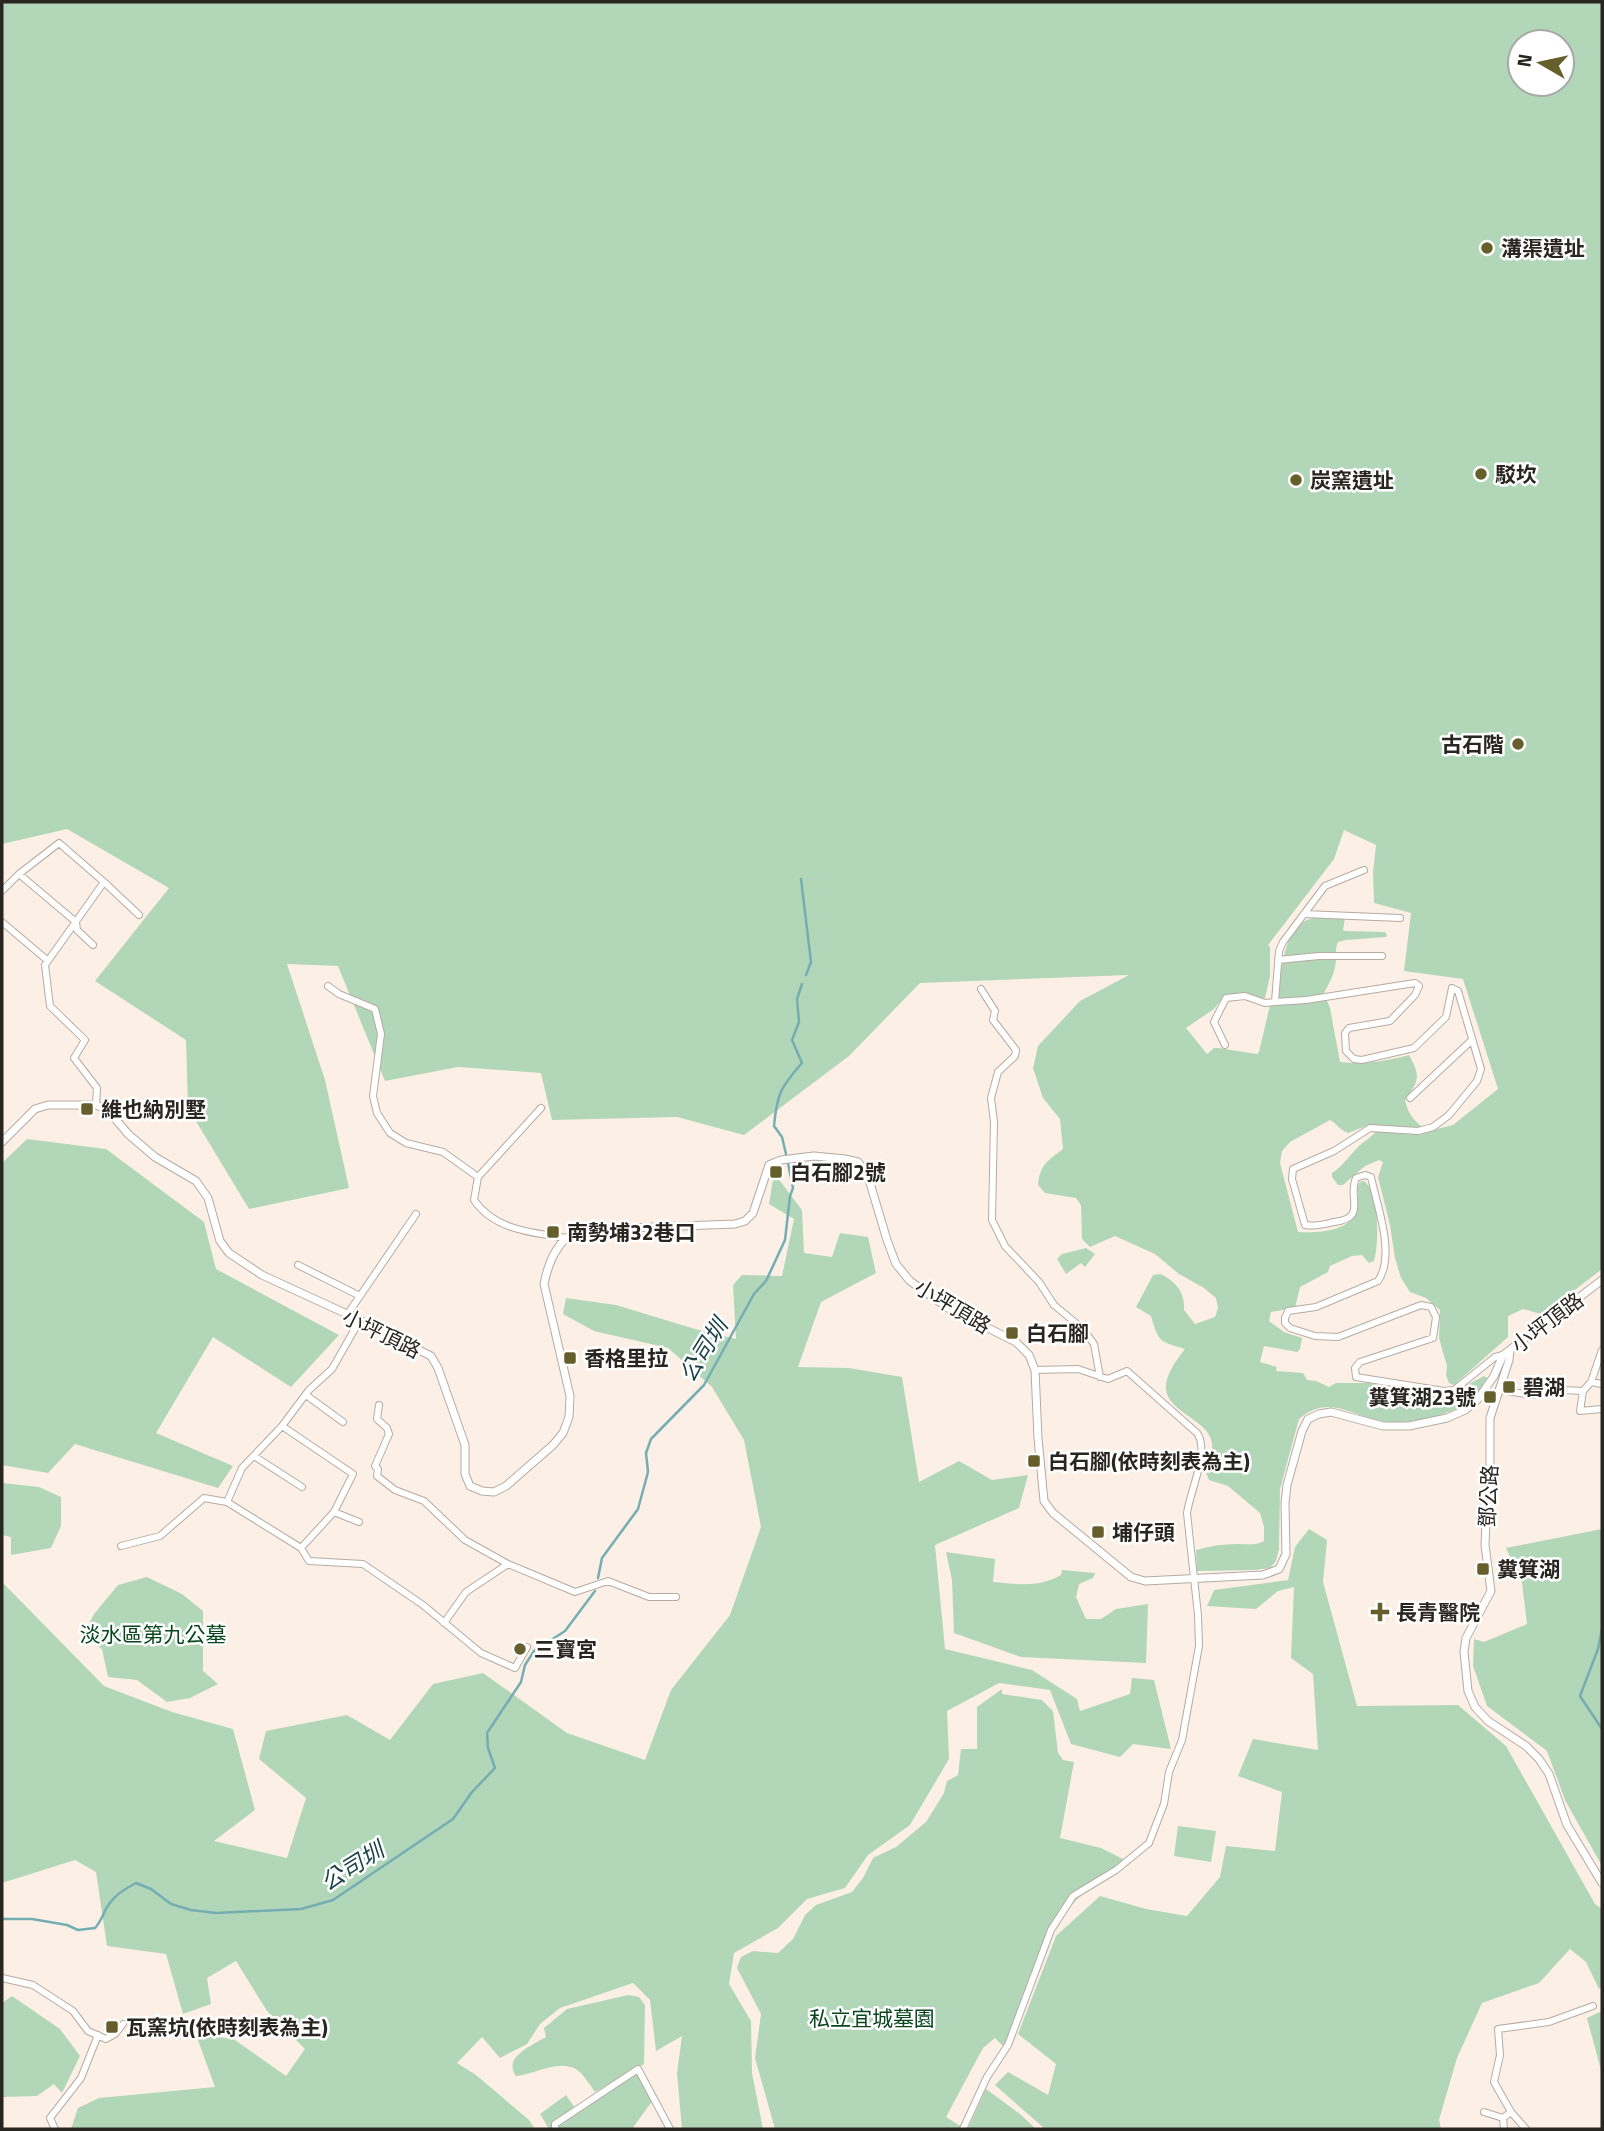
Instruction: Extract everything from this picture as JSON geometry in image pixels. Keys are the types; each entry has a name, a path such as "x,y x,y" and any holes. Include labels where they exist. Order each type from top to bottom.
{"street":[{"path":"2,891 59,843 139,915"},
{"path":"1275,1002 1279,951 1283,942 1325,886 1364,870"},
{"path":"19,874 76,922 77,930 93,945"},
{"path":"2,1142 35,1109 48,1105 96,1105 97,1088 74,1059 85,1040 50,1006 45,965 104,882"},
{"path":"1304,914 1400,918"},
{"path":"2,922 47,960"},
{"path":"1278,960 1319,956 1382,956"},
{"path":"1225,1045 1214,1022 1226,998 1245,996 1265,1003 1306,1000 1415,983 1419,986 1415,995 1390,1021 1349,1028 1345,1033 1346,1051 1354,1059 1362,1060 1414,1048 1446,1017 1452,988 1458,991 1481,1069 1477,1081 1449,1115 1433,1127 1418,1131 1370,1128 1334,1151 1293,1169 1292,1179 1305,1225 1311,1226 1350,1218 1354,1212 1352,1186 1356,1178 1365,1175 1371,1177 1387,1254 1378,1282 1316,1307 1288,1311 1284,1318 1290,1328 1315,1336 1338,1337 1421,1305 1431,1307 1436,1317 1433,1338 1360,1362 1355,1368 1356,1377 1444,1391 1454,1390 1495,1357 1506,1353"},
{"path":"328,986 374,1009 381,1034 373,1096 377,1113 390,1133 406,1143 443,1152 478,1177"},
{"path":"981,989 995,1011 993,1020 1016,1050 1015,1056 998,1072 991,1098 994,1122 992,1220 1005,1246 1039,1282 1054,1305 1082,1328 1094,1344 1100,1377"},
{"path":"1410,1098 1472,1040"},
{"name":"小坪頂路","path":"96,1105 108,1110 128,1134 155,1157 196,1181 208,1198 220,1241 229,1253 262,1275 431,1356 453,1407 465,1445 465,1474 470,1486 494,1492 506,1486 553,1445 563,1433 569,1417 570,1396 544,1284 555,1253 567,1238 601,1229 735,1224 745,1221 753,1213 769,1165 781,1160 814,1156 845,1158 858,1162 867,1172 896,1264 910,1281 948,1308 1016,1342 1029,1355 1035,1370 1044,1501 1053,1514 1130,1577 1145,1581 1263,1575 1279,1569 1286,1554 1287,1485 1308,1419 1331,1412 1383,1426 1409,1426 1447,1418 1465,1410 1478,1399 1506,1353 1602,1280"},
{"path":"541,1108 478,1177 474,1200 483,1213 516,1230 567,1238"},
{"path":"347,1315 416,1214"},
{"path":"298,1265 360,1296"},
{"path":"227,1502 242,1468 332,1369 360,1320"},
{"path":"1602,1350 1591,1382 1583,1391 1580,1411 1602,1409"},
{"name":"鄧公路","path":"1506,1353 1509,1360 1490,1418 1490,1493 1485,1545 1491,1591 1466,1638 1464,1652 1468,1691 1475,1707 1488,1721 1526,1746 1539,1759 1549,1774 1567,1825 1602,1883"},
{"path":"963,2129 987,2077 1008,2045 1051,1930 1073,1896 1116,1870 1149,1843 1164,1804 1169,1772 1182,1740 1199,1646 1187,1513 1188,1500 1203,1448 1202,1439 1127,1371 1108,1379 1078,1369 1035,1370"},
{"path":"1591,1382 1602,1384"},
{"path":"1499,1390 1532,1395 1564,1390 1583,1391"},
{"path":"306,1395 343,1422"},
{"path":"379,1405 377,1419 387,1428 389,1434 375,1466 378,1469 377,1476 395,1490 424,1500 465,1540 508,1564 575,1592 608,1581 649,1597 676,1597"},
{"path":"282,1426 353,1474 334,1512 301,1548"},
{"path":"254,1456 302,1487"},
{"path":"121,1546 160,1536 204,1498 227,1502 301,1548 309,1561 363,1564 423,1605 481,1653 516,1668 527,1647"},
{"path":"334,1512 359,1522"},
{"path":"444,1623 466,1592 508,1564"},
{"path":"2,1978 33,1985 73,2011 89,2031 106,2039 124,2024"},
{"path":"1526,2129 1511,2112 1494,2082 1500,2055 1498,2029 1549,2022 1593,2006"},
{"path":"55,2129 50,2118 81,2078 99,2035"},
{"path":"555,2129 555,2124 639,2069 670,2129"},
{"path":"1484,2112 1503,2118"},
{"path":"1503,2118 1511,2112"},
{"path":"1503,2118 1505,2129 1520,2124"}],"green space":[{"path":"2,2 1602,2 1602,1269 1541,1314 1523,1309 1508,1316 1508,1337 1454,1385 1449,1383 1439,1338 1440,1310 1426,1298 1410,1292 1401,1278 1395,1258 1378,1177 1383,1162 1379,1160 1365,1166 1343,1185 1338,1185 1332,1177 1332,1173 1376,1131 1371,1124 1348,1133 1330,1120 1290,1142 1282,1151 1280,1163 1298,1232 1333,1230 1348,1222 1354,1217 1359,1185 1364,1181 1376,1207 1376,1253 1374,1261 1369,1263 1362,1255 1352,1256 1330,1266 1328,1272 1300,1287 1295,1308 1271,1312 1269,1321 1284,1332 1302,1338 1300,1349 1297,1352 1264,1346 1260,1362 1277,1367 1276,1371 1303,1373 1307,1380 1329,1387 1336,1383 1369,1383 1442,1397 1456,1394 1484,1376 1487,1378 1471,1400 1453,1410 1428,1418 1403,1422 1381,1421 1330,1407 1320,1408 1299,1419 1280,1489 1279,1549 1276,1561 1270,1568 1197,1571 1196,1550 1221,1545 1260,1543 1264,1541 1264,1527 1260,1513 1228,1486 1209,1480 1204,1468 1211,1453 1211,1440 1197,1422 1169,1399 1166,1389 1169,1373 1185,1349 1161,1340 1151,1316 1136,1307 1153,1275 1161,1274 1178,1288 1183,1298 1184,1310 1195,1324 1215,1317 1218,1308 1216,1298 1179,1274 1155,1254 1115,1236 1090,1247 1082,1239 1081,1205 1076,1198 1045,1193 1038,1185 1045,1164 1063,1149 1060,1119 1043,1098 1033,1068 1038,1046 1080,1001 1129,975 920,983 849,1056 744,1135 677,1117 552,1120 541,1073 458,1067 385,1081 338,966 287,964 325,1080 349,1188 249,1209 188,1108 186,1040 95,981 169,888 67,829 2,844","holes":["1344,830 1376,845 1374,903 1411,913 1404,971 1463,979 1498,1089 1453,1125 1429,1131 1416,1122 1406,1105 1405,1100 1417,1078 1409,1055 1374,1062 1340,1062 1330,1008 1324,993 1335,969 1338,942 1386,937 1385,932 1345,931 1345,918 1324,917 1305,921 1297,928 1286,947 1278,1004 1270,1005 1257,1054 1218,1048 1207,1054 1186,1028 1214,1009 1225,995 1265,998 1270,976 1268,945 1334,859"]},
{"path":"27,1139 106,1149 204,1222 216,1269 339,1335 291,1387 213,1337 156,1433 233,1466 218,1488 75,1444 48,1473 2,1465 2,1163"},
{"path":"774,1173 802,1210 804,1253 832,1257 840,1233 868,1237 876,1273 821,1302 798,1367 849,1368 902,1377 919,1482 959,1461 992,1480 1028,1475 1019,1508 935,1545 945,1649 1032,1670 1077,1699 1080,1711 1130,1694 1132,1678 1154,1680 1171,1749 1133,1744 1120,1757 1071,1744 1050,1690 999,1683 947,1711 949,1759 910,1825 868,1855 845,1888 807,1899 778,1928 734,1953 729,1984 751,2021 752,2073 763,2129 682,2129 677,2073 682,2036 656,2051 650,2000 633,1983 560,2008 540,2024 527,2044 500,2058 482,2037 457,2063 476,2075 529,2120 535,2129 71,2129 78,2108 99,2098 215,2087 195,2032 235,2040 286,2076 305,2049 267,2011 236,1961 207,1978 211,2004 183,2014 166,1954 107,1946 96,1872 75,1860 2,1883 2,1582 104,1686 172,1712 233,1729 255,1810 214,1841 287,1858 306,1798 259,1759 266,1731 347,1715 390,1740 433,1684 483,1673 567,1733 645,1760 671,1690 730,1615 761,1527 744,1440 712,1387 668,1348 594,1331 563,1314 566,1298 616,1305 736,1339 733,1285 742,1275 782,1276 794,1219 769,1204"},
{"path":"1086,1248 1095,1254 1085,1267 1081,1263 1066,1274 1057,1259 1062,1254"},
{"path":"2,1483 39,1487 61,1497 61,1526 51,1548 11,1555 11,1537 2,1535"},
{"path":"1309,1529 1327,1540 1323,1582 1357,1706 1458,1705 1506,1746 1595,1904 1602,1909 1602,1986 1599,1989 1586,1962 1570,1949 1539,1983 1482,2003 1457,2058 1439,2120 1441,2129 1045,2129 995,2085 1008,2072 1048,2095 1056,2064 1018,2034 1056,1936 1100,1896 1146,1909 1187,1916 1220,1877 1226,1846 1275,1851 1282,1792 1238,1776 1253,1739 1318,1750 1313,1674 1291,1658 1294,1587 1278,1591 1256,1609 1207,1606 1214,1590 1288,1580 1295,1547"},
{"path":"1602,1529 1602,1866 1565,1800 1547,1751 1487,1706 1473,1666 1474,1639 1484,1642 1527,1624 1522,1583 1506,1548"},
{"path":"946,1552 995,1559 993,1582 1044,1582 1061,1575 1062,1570 1095,1573 1093,1578 1079,1584 1076,1597 1086,1619 1101,1619 1116,1609 1148,1604 1146,1663 1021,1657 954,1633 952,1580"},
{"name":"淡水區第九公墓","path":"147,1577 182,1594 203,1611 203,1671 218,1684 190,1698 167,1702 137,1680 108,1677 102,1649 83,1635 94,1614 118,1585"},
{"name":"私立宜城墓園","path":"1002,1689 1002,1694 1042,1700 1053,1711 1058,1753 1063,1760 1074,1762 1060,1838 1101,1848 1125,1860 1078,1898 1051,1929 1004,2047 995,2038 983,2048 946,2117 965,2129 775,2129 755,2058 761,2014 737,1968 741,1957 753,1951 778,1953 793,1939 805,1915 816,1905 852,1892 873,1858 896,1847 926,1822 944,1793 947,1781 958,1775 961,1749 977,1749 977,1707"},
{"path":"1178,1826 1216,1831 1211,1862 1174,1856"},
{"path":"628,1995 639,1997 645,2005 644,2064 595,2092 581,2073 566,2066 550,2067 516,2076 513,2063 516,2057 546,2037 544,2028 567,2009"},
{"path":"12,1996 60,2029 80,2056 62,2093 54,2084 37,2096 2,2097 2,2003"},
{"path":"1602,2011 1602,2074 1587,2018"},
{"path":"638,2072 653,2100 632,2129 557,2129 556,2126"},
{"path":"986,2089 1020,2114 1036,2129 968,2129"},
{"path":"566,2095 575,2108 553,2122 549,2129 540,2114"}],"waterway":[{"name":"公司圳","path":"801,879 811,962 806,975"},
{"name":"公司圳","path":"786,1154 782,1137 774,1126 781,1091 802,1063 792,1040 799,1022 797,999 802,984"},
{"name":"公司圳","path":"598,1578 602,1558 638,1509 648,1472 646,1453 651,1439 704,1385 754,1294 766,1281 785,1240 793,1188 788,1163"},
{"name":"公司圳","path":"2,1919 32,1919 67,1925 78,1930 95,1928 112,1900 136,1883 151,1889 171,1904 216,1913 301,1909 333,1900 453,1819 472,1792 495,1768 488,1748 487,1733 521,1682 525,1665 534,1651 565,1631 595,1591"},
{"path":"1602,1629 1598,1649 1580,1696 1602,1729"}],"place":[{"name":"溝渠遺址","path":"1487,248"},
{"name":"駁坎","path":"1481,474"},
{"name":"炭窯遺址","path":"1296,480"},
{"name":"古石階","path":"1518,744"},
{"name":"維也納別墅","path":"87,1109"},
{"name":"白石腳2號","path":"776,1172"},
{"name":"南勢埔32巷口","path":"553,1232"},
{"name":"白石腳","path":"1012,1333"},
{"name":"香格里拉","path":"570,1358"},
{"name":"碧湖","path":"1509,1387"},
{"name":"糞箕湖23號","path":"1490,1397"},
{"name":"白石腳(依時刻表為主)","path":"1034,1461"},
{"name":"埔仔頭","path":"1098,1532"},
{"name":"糞箕湖","path":"1483,1569"},
{"name":"長青醫院","path":"1380,1612"},
{"name":"三寶宮","path":"520,1649"},
{"name":"瓦窯坑(依時刻表為主)","path":"112,2027"}]}
